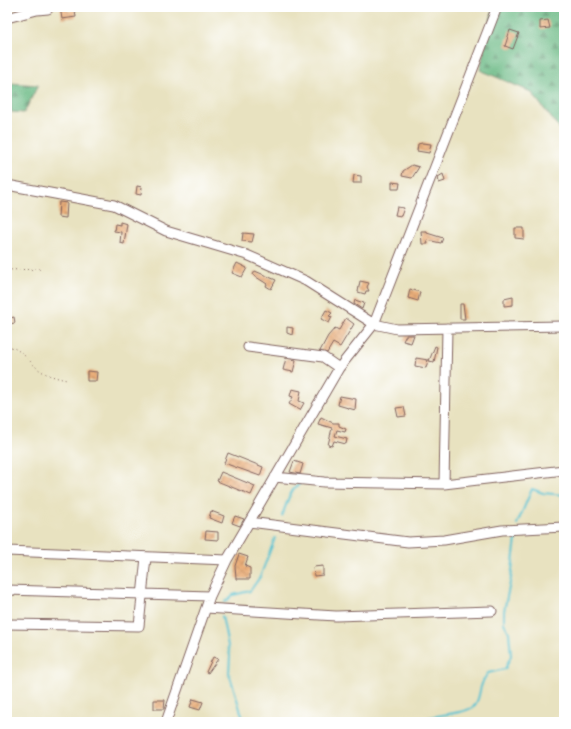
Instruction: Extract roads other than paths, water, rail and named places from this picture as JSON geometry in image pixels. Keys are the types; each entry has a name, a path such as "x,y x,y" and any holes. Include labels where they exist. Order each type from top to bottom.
{"street":[{"path":"166,722 210,596 227,560 339,368 374,324 497,7"},
{"path":"7,18 37,10 48,9"},
{"path":"7,185 114,205 166,231 247,255 306,281 374,324 396,329 564,326"},
{"path":"444,484 447,328"},
{"path":"248,347 323,357 339,368"},
{"path":"275,477 324,482 444,484 479,482 564,470"},
{"path":"249,522 408,542 444,540 502,530 564,527"},
{"path":"7,551 227,560"},
{"path":"7,624 139,626 141,623 146,557"},
{"path":"7,590 210,596"},
{"path":"206,608 336,616 492,611"}],"waterway":[{"path":"563,89 564,94"},
{"path":"282,516 291,493 301,483"},
{"path":"517,524 532,489 543,493 564,495"},
{"path":"225,602 233,595 250,591 260,577 275,538"},
{"path":"422,720 471,708 477,702 482,683 488,673 505,669 511,656 509,632 504,623 504,611 511,578 516,539"},
{"path":"222,616 230,656 229,673 244,722"}]}
